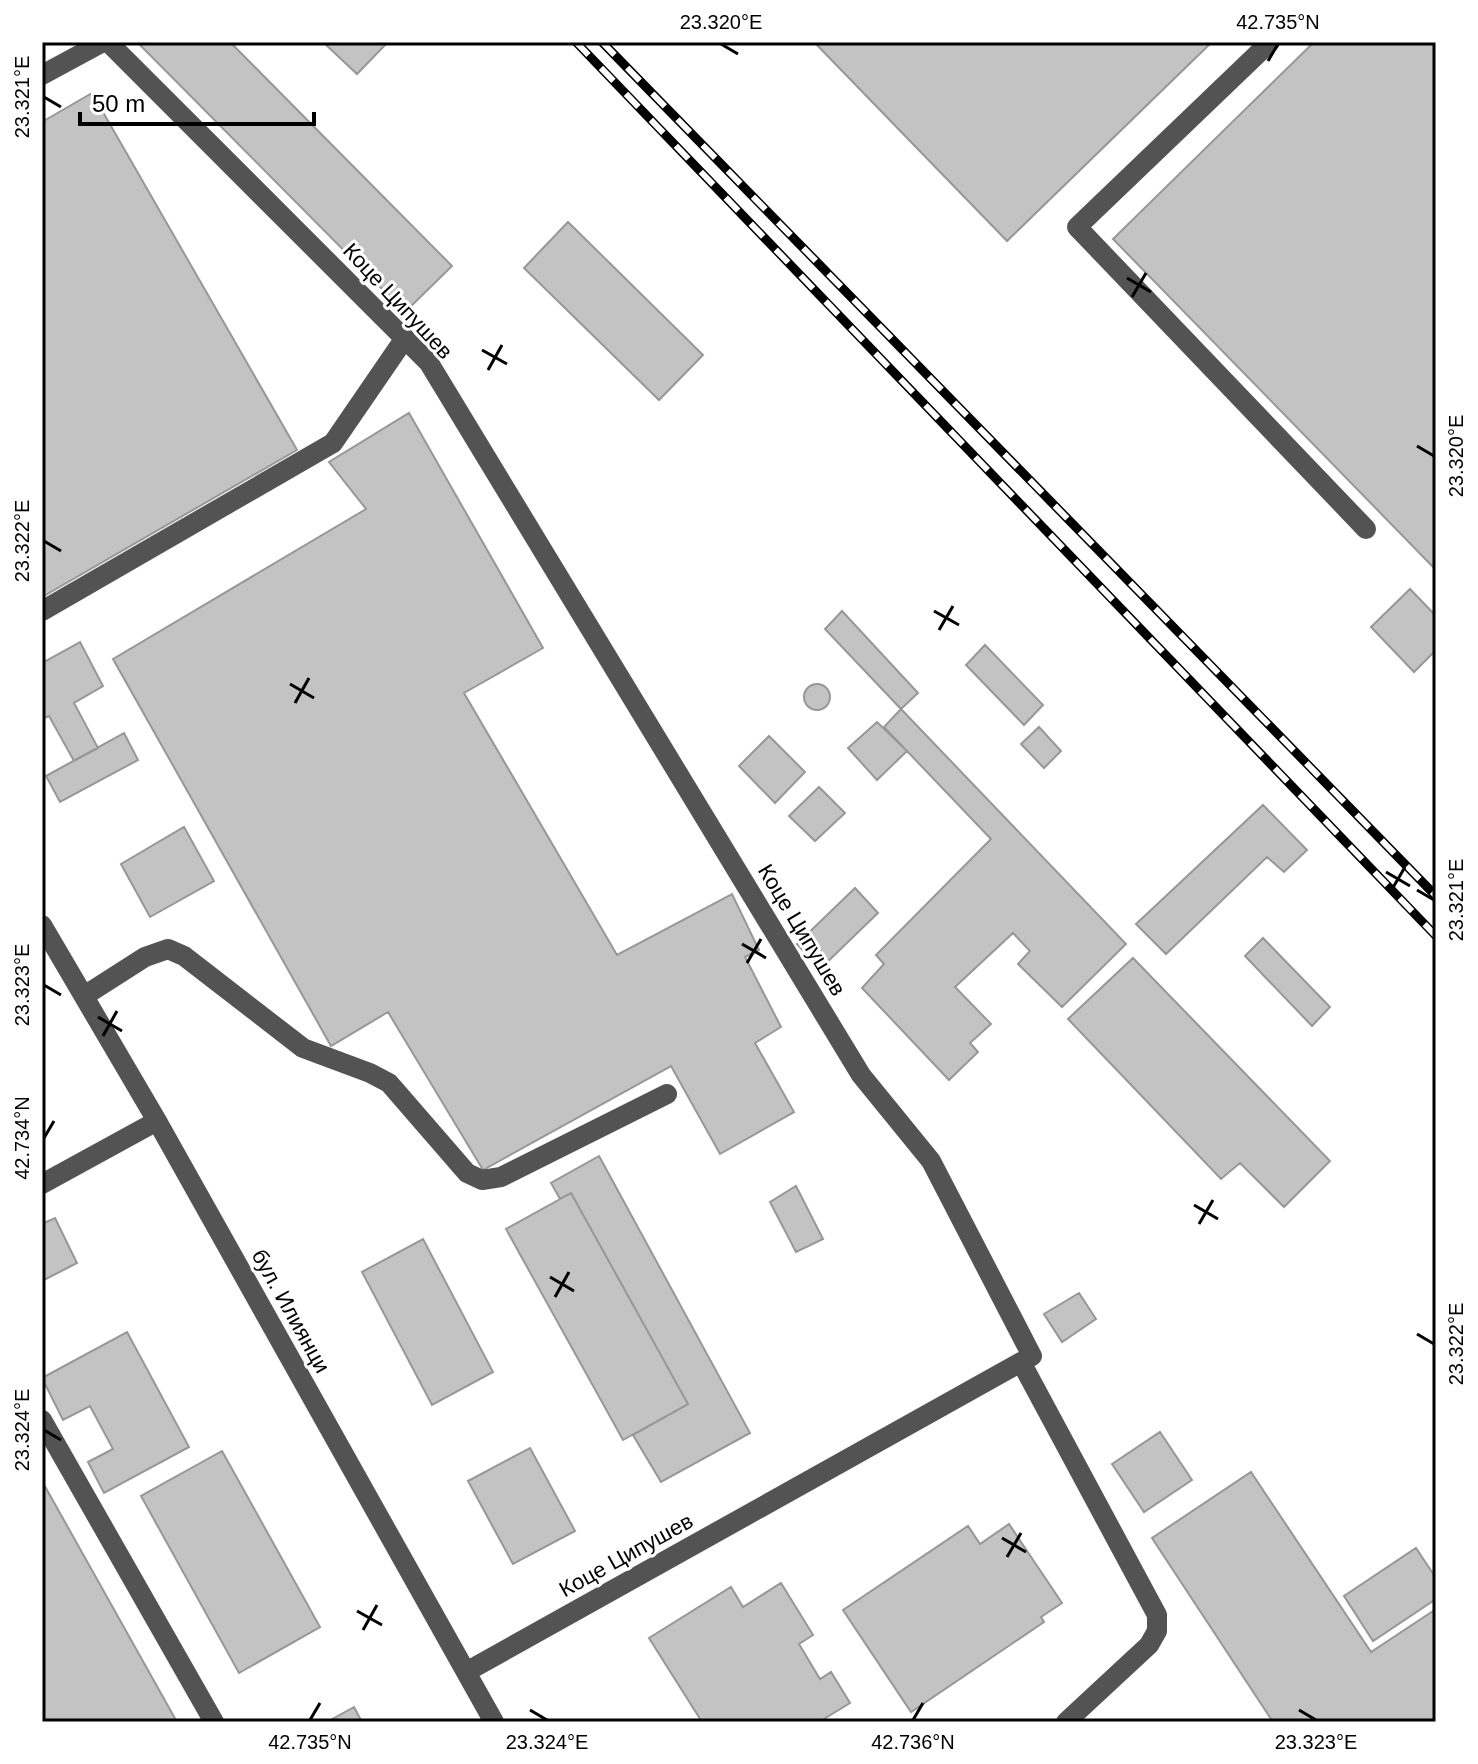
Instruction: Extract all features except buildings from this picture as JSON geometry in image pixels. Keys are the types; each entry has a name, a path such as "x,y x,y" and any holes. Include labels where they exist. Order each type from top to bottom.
{"street":[{"path":"42,75 105,42"},
{"name":"Коце Ципушев","path":"105,42 429,363 861,1075 931,1161 1026,1359 466,1672"},
{"path":"1270,42 1077,227 1366,529"},
{"path":"42,611 333,443 405,338"},
{"name":"бул. Илиянци","path":"42,925 157,1121 494,1722"},
{"path":"84,996 145,957 168,949 184,956 303,1048 389,1083 467,1173 482,1180 501,1177 667,1094"},
{"path":"42,1184 157,1121"},
{"path":"1026,1359 1157,1615 1157,1631 1149,1645 1066,1722"},
{"path":"42,1420 214,1722"}],"railway":[{"path":"576,42 1436,936"},
{"path":"602,42 1436,896"}]}
